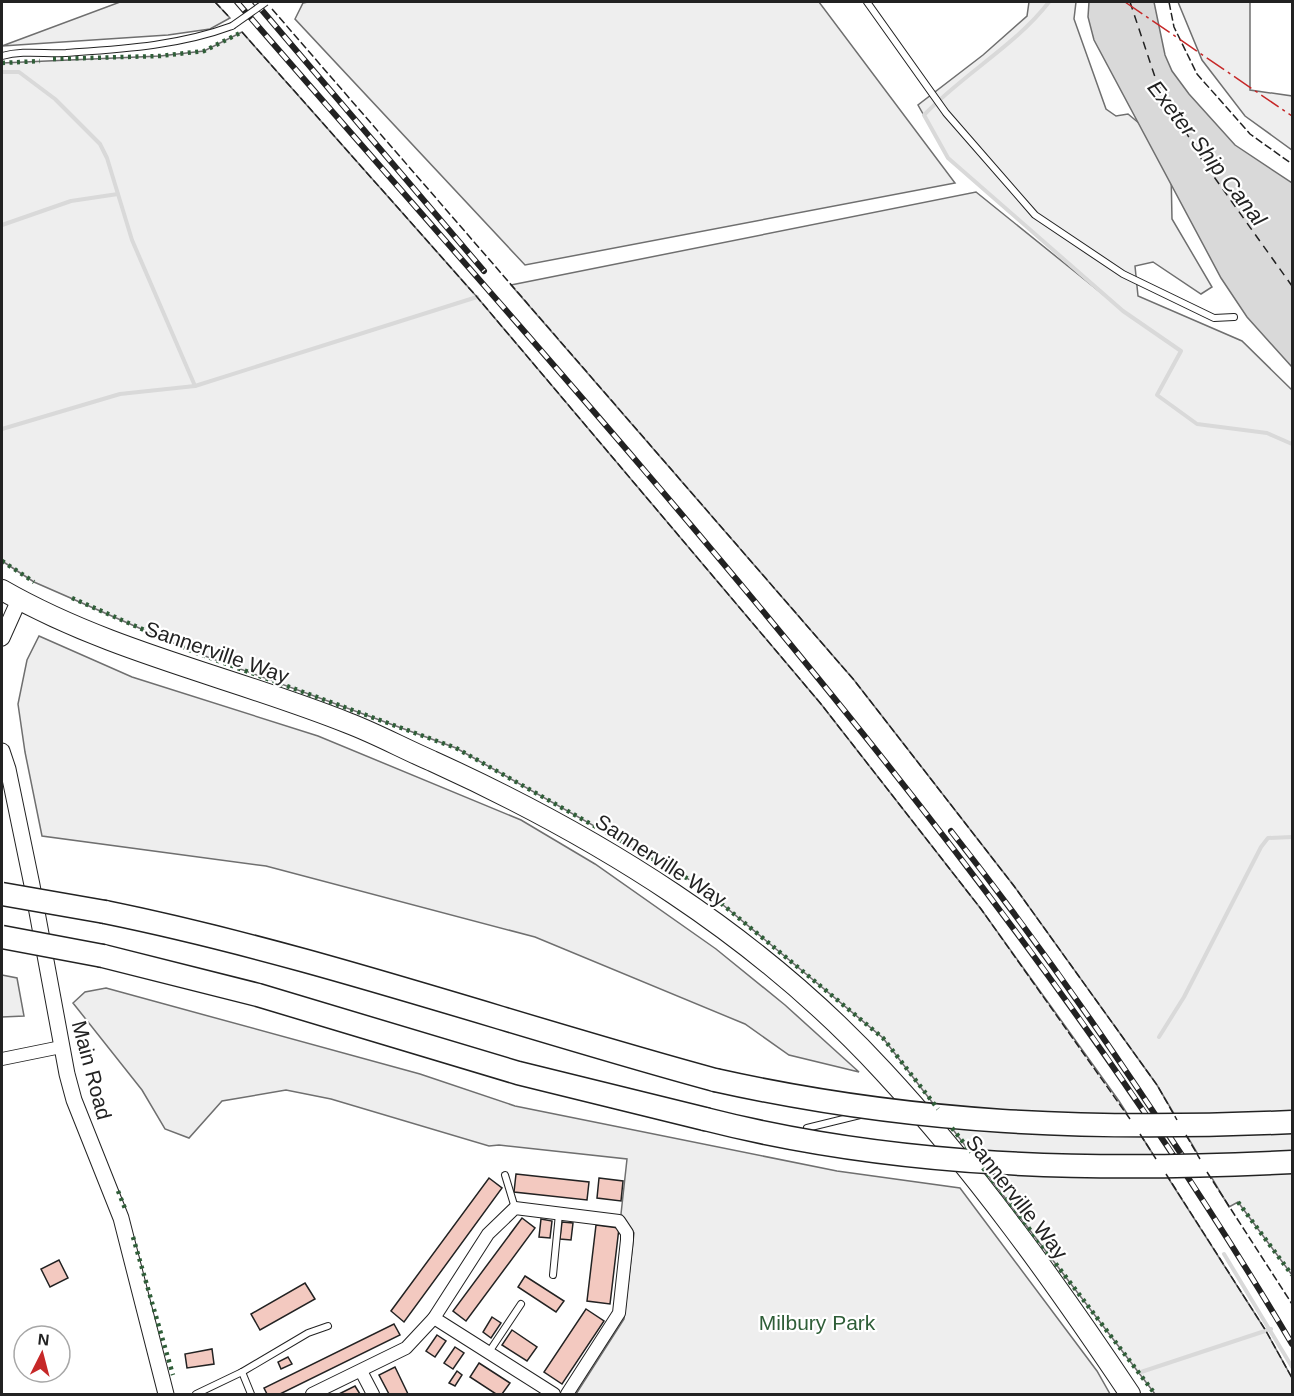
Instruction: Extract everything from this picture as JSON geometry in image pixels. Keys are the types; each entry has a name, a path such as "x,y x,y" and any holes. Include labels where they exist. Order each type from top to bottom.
{"highway":[{"path":"2,894 105,912 219,937 559,1038 715,1080 840,1106 985,1122 1159,1127 1293,1122"},
{"path":"2,937 103,956 258,995 518,1073 705,1119 831,1145 985,1162 1129,1167 1293,1162"}],"main road":[{"name":"Sannerville Way","path":"2,590 88,632 349,723 501,793 569,828 644,873 744,946 846,1033 910,1103 1001,1212 1130,1395"}],"street":[{"path":"2,638 19,600"},
{"name":"Main Road","path":"2,751 6,783 74,1100 121,1218 166,1395"},
{"path":"2,1059 61,1047"},
{"path":"312,1394 362,1373 406,1348 434,1318 488,1234 515,1208 619,1221 627,1233 619,1313 567,1395"},
{"path":"434,1318 554,1395"},
{"path":"362,1373 373,1395"}],"lane":[{"path":"2,56 15,52 56,53 142,48 211,34 231,26 266,2"},
{"path":"867,2 946,112 1035,214 1123,274 1214,318 1234,317"},
{"path":"807,1128 910,1103"},
{"path":"506,1175 515,1208"},
{"path":"553,1275 559,1214"},
{"path":"488,1353 521,1304"},
{"path":"196,1395 242,1372 308,1333 328,1326"},
{"path":"242,1372 250,1395"}],"green space":[{"path":"120,2 215,2 230,18 210,29 168,35 2,46"},
{"path":"819,2 955,183 525,265 295,19 303,3"},
{"path":"1029,2 1076,2 1074,19 1106,109 1116,116 1128,114 1152,134 1171,171 1172,219 1212,287 1201,294 1153,262 1135,266 1138,296 1242,341 1292,390 1292,1275 1238,1202 1229,1207 1157,1085 1014,886 854,680 511,285 976,192 1105,296 948,158 918,105 983,55 1027,16"},
{"path":"1178,2 1250,2 1250,90 1292,96 1292,150 1245,116 1202,60"},
{"path":"242,32 477,297 821,704 981,909 1119,1101 1266,1331 1292,1378 1292,1394 1155,1394 883,1038 699,885 456,748 194,652 34,582 2,561 2,63 160,56 204,51"},
{"path":"39,636 132,677 318,736 521,820 595,864 716,949 785,1005 859,1072 789,1055 745,1024 535,937 266,866 42,836 18,704 27,660"},
{"path":"2,975 17,978 24,1016 2,1017"},
{"name":"Milbury Park","path":"106,988 420,1074 515,1106 837,1171 960,1188 1097,1371 1110,1394 576,1394 624,1319 634,1233 621,1214 627,1159 499,1145 489,1146 331,1099 286,1090 222,1101 189,1138 165,1129 142,1090 73,1003 85,992"}],"water":[{"name":"Exeter Ship Canal","path":"1089,2 1154,2 1165,55 1172,71 1189,94 1235,145 1292,183 1292,367 1247,317 1221,278 1094,40 1088,17"}],"building":[{"path":"516,1174 589,1182 587,1200 514,1192"},
{"path":"489,1178 502,1188 404,1322 391,1311"},
{"path":"599,1178 623,1181 621,1201 597,1198"},
{"path":"522,1218 535,1228 466,1321 453,1311"},
{"path":"541,1219 552,1221 550,1238 539,1237"},
{"path":"562,1222 573,1223 571,1240 560,1239"},
{"path":"596,1225 619,1228 610,1304 587,1301"},
{"path":"59,1260 68,1278 50,1287 41,1269"},
{"path":"525,1276 564,1301 556,1312 518,1287"},
{"path":"305,1283 315,1299 260,1330 251,1314"},
{"path":"586,1309 604,1321 562,1384 544,1372"},
{"path":"492,1317 501,1323 491,1338 483,1332"},
{"path":"394,1324 400,1335 280,1394 267,1394 264,1388"},
{"path":"512,1330 537,1347 527,1361 502,1345"},
{"path":"437,1335 446,1341 435,1357 426,1351"},
{"path":"455,1347 464,1353 453,1369 444,1363"},
{"path":"212,1349 214,1364 187,1368 185,1354"},
{"path":"288,1357 292,1364 281,1369 278,1362"},
{"path":"479,1363 510,1383 502,1394 496,1394 470,1377"},
{"path":"395,1367 408,1394 389,1394 379,1375"},
{"path":"457,1371 462,1375 455,1386 449,1383"},
{"path":"355,1386 360,1394 339,1394"}],"waterway":[{"path":"1049,2 1021,32 955,86 924,115 948,158 1123,311 1181,351 1157,395 1197,424 1267,433 1292,444"},
{"path":"2,72 19,72 55,99 100,144 107,158 132,240 195,386"},
{"path":"2,225 71,201 118,194"},
{"path":"2,429 120,394 195,386 477,297"},
{"path":"1159,1037 1184,997 1261,847 1268,838 1292,837"},
{"path":"1224,1254 1292,1367"},
{"path":"1141,1372 1271,1329"}],"ferry route":[{"path":"1130,2 1156,80 1202,160 1292,286"}],"railway":[{"path":"237,2 658,486 795,650 928,816 1056,987 1178,1162 1292,1344"},
{"path":"255,2 484,271"},
{"path":"951,831 1073,994 1187,1163"}],"hedge":[{"path":"53,59 160,56 204,51 242,32"},
{"path":"2,63 40,61"},
{"path":"2,561 34,582"},
{"path":"72,598 194,652 456,748 699,885 883,1038 938,1109"},
{"path":"952,1128 971,1152"},
{"path":"983,1168 1155,1394"},
{"path":"118,1191 126,1211"},
{"path":"1238,1202 1292,1275"},
{"path":"133,1237 173,1375"}],"fence":[{"path":"215,2 230,18"},
{"path":"1169,2 1174,27 1197,74 1250,134 1292,164"},
{"path":"272,9 854,680 1014,886 1157,1085 1177,1120"},
{"path":"242,32 477,297 821,704 981,909 1130,1119"},
{"path":"1140,1134 1156,1159"},
{"path":"1186,1135 1200,1159"},
{"path":"1207,1172 1292,1304"},
{"path":"1166,1174 1266,1331 1292,1378"}],"power":[{"path":"1125,2 1292,116"}]}
